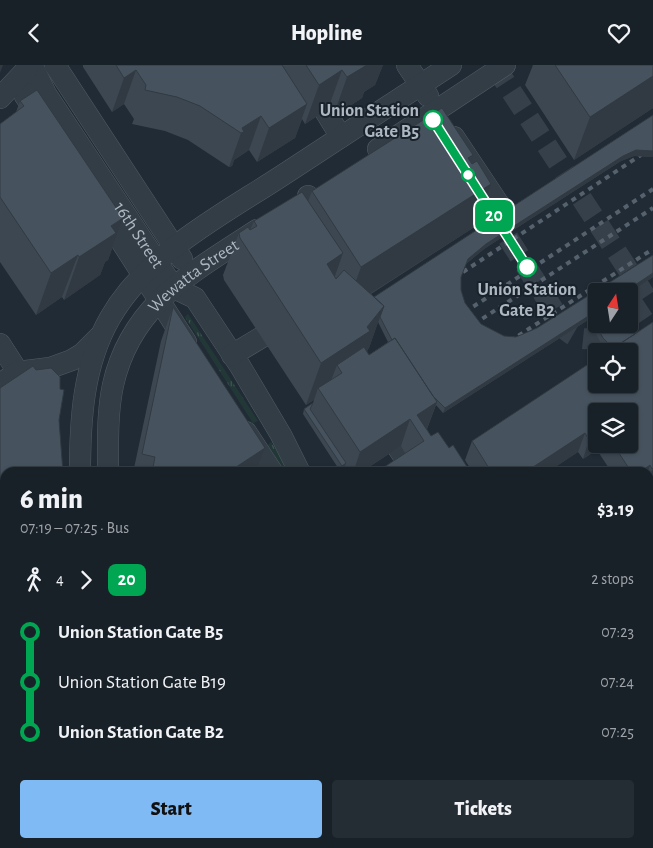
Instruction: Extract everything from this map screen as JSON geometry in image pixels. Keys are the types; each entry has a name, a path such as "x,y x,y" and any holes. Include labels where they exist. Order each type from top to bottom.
{"street":[{"name":"16th Street","path":"55,65 192,274 246,347 310,467"},
{"path":"407,65 504,212"},
{"name":"Wewatta Street","path":"80,467 82,411 88,377 105,328 120,301 150,269 175,248 451,65"},
{"path":"360,161 442,118 505,65"},
{"name":"16th Street","path":"27,70 46,94 166,294 198,360"},
{"path":"0,98 27,70"},
{"path":"325,111 342,137"},
{"path":"308,196 322,217"},
{"name":"Wewatta Street","path":"108,467 110,405 117,371 129,339 148,311 166,294 270,221"},
{"name":"16th Street","path":"166,294 195,299 246,347 281,435 297,467"},
{"path":"0,384 27,370 50,368 72,360 91,346 105,328"},
{"path":"0,344 27,370 55,372 64,377 77,391 82,411"},
{"path":"234,415 269,467"}],"green space":[{"path":"188,314 258,421 253,423 185,317"},
{"path":"271,442 288,467 282,467 268,445"}],"building":[{"path":"116,65 282,65 307,104 269,128 261,116 242,128 244,132 241,133 200,106 177,97 145,90 146,85 136,70 124,78"},
{"path":"306,65 367,65 347,77 342,70 319,85"},
{"path":"555,65 653,65 653,76 590,117"},
{"path":"37,90 123,218 111,226 116,233 51,273 0,197 0,124 24,106 20,101"},
{"path":"442,108 473,155 468,158 472,164 477,161 491,184 361,267 312,191"},
{"path":"653,115 653,151 636,150 623,156 486,244 468,259 461,277 461,290 465,303 481,324 504,336 516,337 537,328 588,296 588,316 445,408 433,396 395,338 392,340 380,317 384,306 374,297"},
{"path":"302,192 343,253 327,264 336,279 344,270 384,306 367,327 370,331 321,363 240,238 239,233 248,227 250,230 257,226 254,221"},
{"path":"653,255 653,273 638,283 609,283"},
{"path":"173,307 265,448 236,467 153,467 155,457 142,454"},
{"path":"653,322 653,467 650,465 647,467 628,467 619,453 638,453 638,403 588,403 588,438 585,433 533,467 488,467 472,441 588,364 588,393 638,393 638,343 621,343"},
{"path":"600,333 635,334 621,343 608,343"},
{"path":"395,338 437,402 417,415 431,436 438,432 449,448 453,445 467,467 384,467 424,441 410,419 360,452 318,388 342,373 337,365 364,347 369,355"},
{"path":"33,366 36,370 51,368 60,377 60,389 64,390 59,420 63,467 0,467 0,388"},
{"path":"313,403 310,409 346,463 342,466 304,409"}],"tunnel":[{"path":"494,65 650,303"},
{"path":"491,211 567,331 574,336 587,339 602,333"},
{"path":"638,311 653,301"}],"railway":[{"path":"463,272 641,155"},
{"path":"465,312 653,189"},
{"path":"474,324 653,208"},
{"path":"510,341 653,249"}],"bus line":[{"name":"20","path":"433,120 527,267"}],"place":[{"name":"Union Station Gate B5","path":"433,120"},
{"name":"Union Station Gate B2","path":"527,267"}]}
